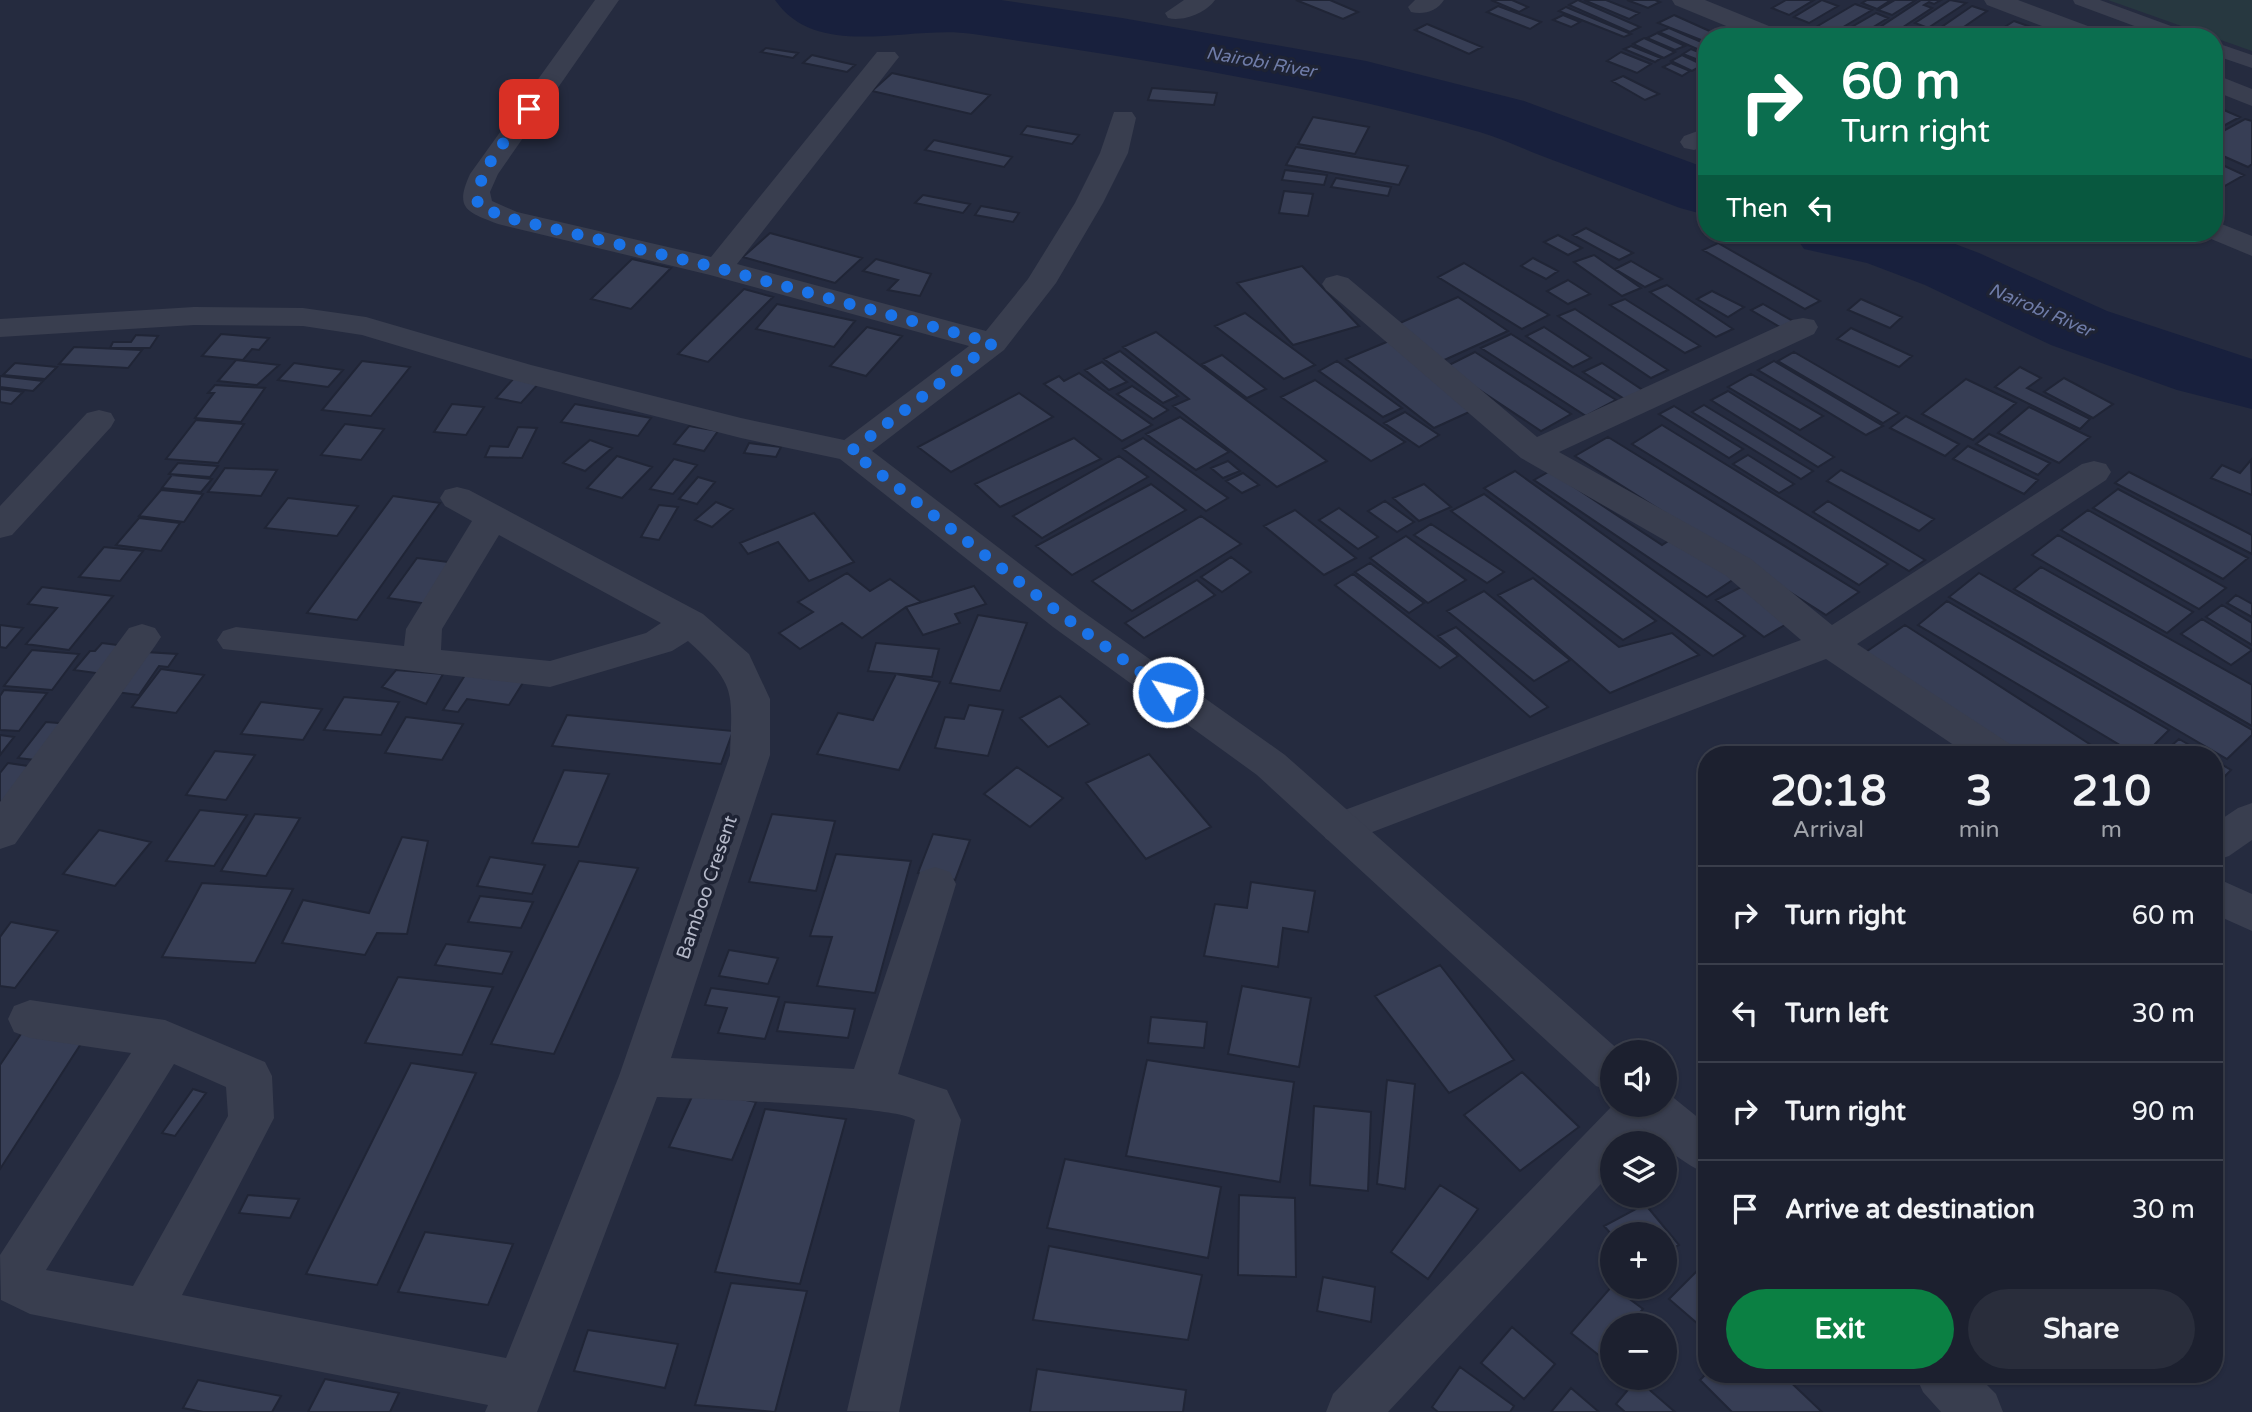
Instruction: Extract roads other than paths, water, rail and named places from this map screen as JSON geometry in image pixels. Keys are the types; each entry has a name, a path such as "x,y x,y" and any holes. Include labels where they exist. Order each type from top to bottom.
{"street":[{"path":"607,0 484,174 476,192 478,206 508,218 718,268 993,343"},
{"path":"1177,13 1203,0"},
{"path":"1684,0 1754,28"},
{"path":"1996,0 2071,28"},
{"path":"718,268 886,57"},
{"path":"2223,86 2252,98"},
{"path":"851,451 993,343 1041,283 1089,203 1114,153 1123,118"},
{"path":"2223,234 2252,247"},
{"path":"1337,284 1533,451 1738,568 1830,644 1984,746"},
{"path":"0,328 194,316 303,317 366,326 520,372 741,428 851,451 1066,618 1271,765 1600,1061"},
{"path":"1533,451 1803,327"},
{"path":"0,527 99,420"},
{"path":"1340,828 1744,674 1830,644 2094,472"},
{"name":"Bamboo Cresent","path":"422,661 424,629 475,507 690,623 736,663 751,699 750,755 642,1076 516,1399"},
{"path":"236,640 550,674 659,642 690,623"},
{"path":"0,832 142,637"},
{"path":"2223,839 2252,819"},
{"path":"870,1090 935,884"},
{"path":"2223,899 2252,914"},
{"path":"30,1019 165,1040 249,1076 251,1118 146,1312"},
{"path":"165,1040 17,1272 19,1283 30,1290 146,1312 516,1399"},
{"path":"642,1076 870,1090 908,1096 931,1104 938,1120 873,1411"},
{"path":"1352,1412 1634,1117"},
{"path":"1662,1117 1698,1146"},
{"path":"1950,1383 1977,1412"}],"lane":[{"path":"2082,0 2158,28"},
{"path":"2223,51 2252,62"}],"waterway":[{"name":"Nairobi River","path":"806,0 826,15 847,18 946,11 1122,37 1366,81 1500,116 1698,190"},
{"name":"Nairobi River","path":"1877,242 1952,269 2079,328 2206,373 2252,384"}]}
